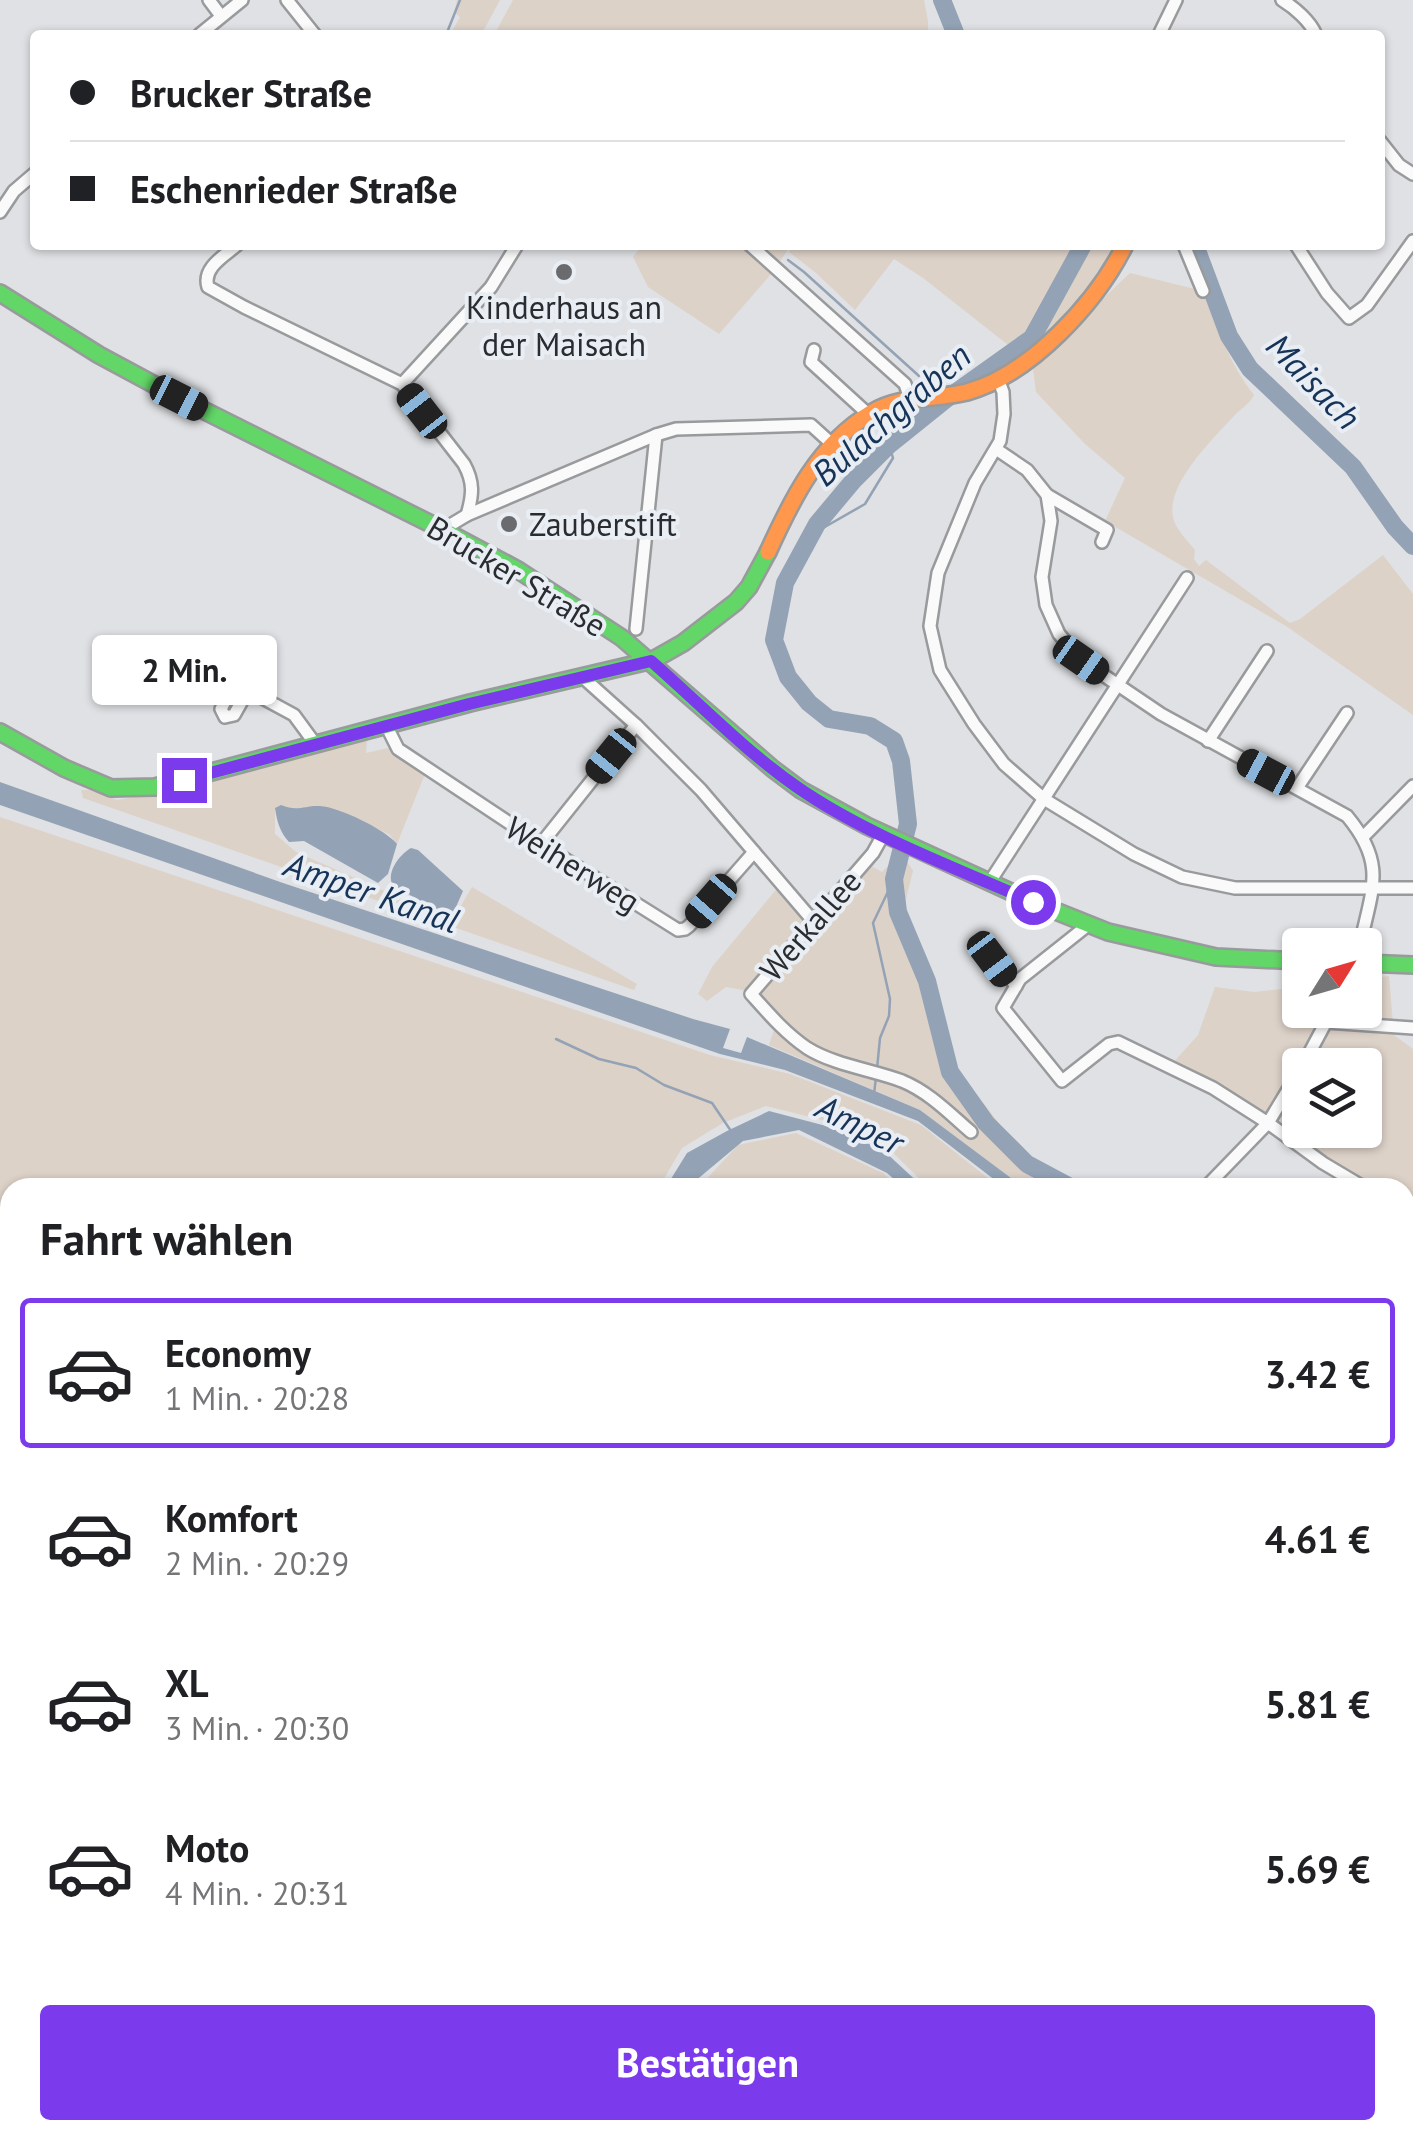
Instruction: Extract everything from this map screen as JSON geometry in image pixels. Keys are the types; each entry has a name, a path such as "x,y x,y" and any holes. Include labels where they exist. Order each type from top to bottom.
{"main road":[{"path":"0,732 64,768 111,788 156,787 651,661 737,600 758,572 809,470 832,444 868,414 890,404 965,392 998,379 1052,338 1093,299 1124,250"},
{"name":"Brucker Straße","path":"0,293 179,398 518,570 651,661 773,769 834,810 1088,925 1148,944 1216,957 1282,960"},
{"path":"1382,964 1413,964"}],"street":[{"path":"209,0 221,16"},
{"path":"205,30 242,0"},
{"path":"287,0 311,30"},
{"path":"1161,30 1176,0"},
{"path":"1282,0 1315,30"},
{"path":"1385,147 1399,165 1413,174"},
{"path":"0,212 14,190 30,177"},
{"path":"1299,250 1349,318 1366,305 1413,240"},
{"path":"231,250 210,268 208,287 402,384 470,475 473,496 467,515"},
{"path":"402,384 491,287 514,250"},
{"path":"756,250 905,384 910,398"},
{"path":"1186,250 1203,291"},
{"path":"814,350 811,362 868,414"},
{"path":"998,379 1004,414 1000,441 975,483 938,572 930,631 940,670 1004,764 1044,799 1134,854 1182,877 1235,888 1413,888"},
{"path":"448,532 452,524 467,515 676,429 812,425 832,444"},
{"path":"636,629 656,435"},
{"path":"996,449 1027,470 1047,495 1107,530 1102,542"},
{"path":"1047,495 1051,521 1042,578 1046,605 1059,634 1081,660 1117,685 1208,741 1347,816 1364,836 1372,855 1372,886 1363,928"},
{"path":"989,882 1187,578"},
{"path":"1208,741 1267,651"},
{"path":"586,676 701,790 814,922"},
{"path":"248,690 294,715 316,745"},
{"path":"1297,788 1346,712"},
{"name":"Weiherweg","path":"386,726 398,750 678,930 689,926 754,852"},
{"path":"541,844 636,726"},
{"path":"1364,836 1413,786"},
{"name":"Werkallee","path":"896,840 873,853 750,994 776,1023 809,1050 905,1082 934,1100 971,1132"},
{"path":"1088,925 1020,978 1003,1008 1062,1081 1109,1044 1118,1042 1213,1088 1349,1178"},
{"path":"980,942 1016,986"},
{"path":"1382,1024 1413,1028"},
{"path":"1214,1178 1268,1123 1282,1100"}],"shaded area":[{"path":"457,0 500,0 483,30 453,30 460,17 454,12"},
{"path":"513,0 924,0 928,21 928,30 497,30"},
{"path":"638,250 788,250 719,334 648,287 633,257"},
{"path":"1116,250 1089,291 1022,356 894,259 855,310 789,252"},
{"path":"1130,273 1203,291 1231,358 1254,395 1203,450 1176,491 1173,517 1195,550 1194,559 1199,566 1206,560 1290,623 1383,555 1413,594 1413,715 1286,626 1105,521 1125,478 1085,444 1036,392 1032,361"},
{"path":"367,739 366,753 388,748 425,774 397,844 390,835 359,819 321,806 275,808 275,834 296,852 452,921 472,887 637,984 634,990 83,798 81,790 117,800 162,793"},
{"path":"0,817 710,1055 790,1074 921,1125 988,1178 919,1178 885,1145 831,1122 766,1106 723,1123 682,1148 664,1178 0,1178"},
{"path":"897,857 907,861 913,871 903,911 933,976 954,1065 1018,1148 1053,1178 1011,1178 920,1110 769,1045 778,1017 759,997 866,863 882,872"},
{"path":"779,886 808,921 748,991 726,987 707,1001 698,994 712,967"},
{"path":"1389,976 1394,1035 1413,1049 1413,1178 1355,1178 1304,1148 1382,1148 1382,1048 1282,1048 1282,1134 1172,1064 1198,1035 1215,987 1254,992 1282,989 1282,1028 1382,1028 1382,977"},
{"path":"796,1133 888,1178 707,1178 738,1145"}],"water":[{"path":"0,782 283,883 730,1029 723,1048 741,1053 747,1037 920,1110 1011,1178 992,1178 918,1121 785,1070 720,1054 0,805"},
{"path":"328,807 383,832 397,844 388,874 378,883 304,841 289,842 277,818 275,808"},
{"path":"411,848 463,891 452,916 439,913 395,888 391,877 394,865"},
{"path":"769,1111 830,1127 883,1150 913,1178 893,1178 799,1130 743,1141 699,1178 672,1178 687,1153"}],"waterway":[{"path":"448,30 460,0"},
{"name":"Maisach","path":"942,0 954,30"},
{"name":"Bulachgraben","path":"1053,1178 1027,1164 986,1123 950,1072 927,981 898,912 894,879 908,824 901,761 894,741 870,726 829,719 809,703 788,677 774,640 785,583 817,524 889,445 1032,338 1080,250"},
{"name":"Maisach","path":"1197,250 1229,336 1250,369 1353,467 1413,546"},
{"path":"788,260 919,376"},
{"path":"809,536 865,504 893,458 889,445"},
{"name":"Bulachgraben","path":"877,1069 890,999 873,923 894,879"},
{"path":"556,1039 599,1059 636,1068 664,1085 712,1103 731,1131"},
{"name":"Bulachgraben","path":"874,1094 876,1077"}],"traffic: fast":[{"path":"0,293 99,355 179,398 518,570 622,638 801,790 867,826 1108,932 1216,957 1282,960"},
{"path":"0,732 64,768 111,788 155,787 470,703 653,660 683,643 736,602 768,552"},
{"path":"1382,964 1413,965"}],"traffic: slow":[{"path":"768,552 809,474 836,440 882,407 967,392 1015,370 1079,312 1122,250"}],"place":[{"name":"Kinderhaus an der Maisach","path":"564,272"},
{"name":"Zauberstift","path":"509,524"}],"route":[{"path":"184,780 469,704 651,661 746,747 801,790 883,835 1033,902"}],"water label":[{"name":"Amper Kanal","path":"372,892"},
{"name":"Amper","path":"860,1124"}]}
